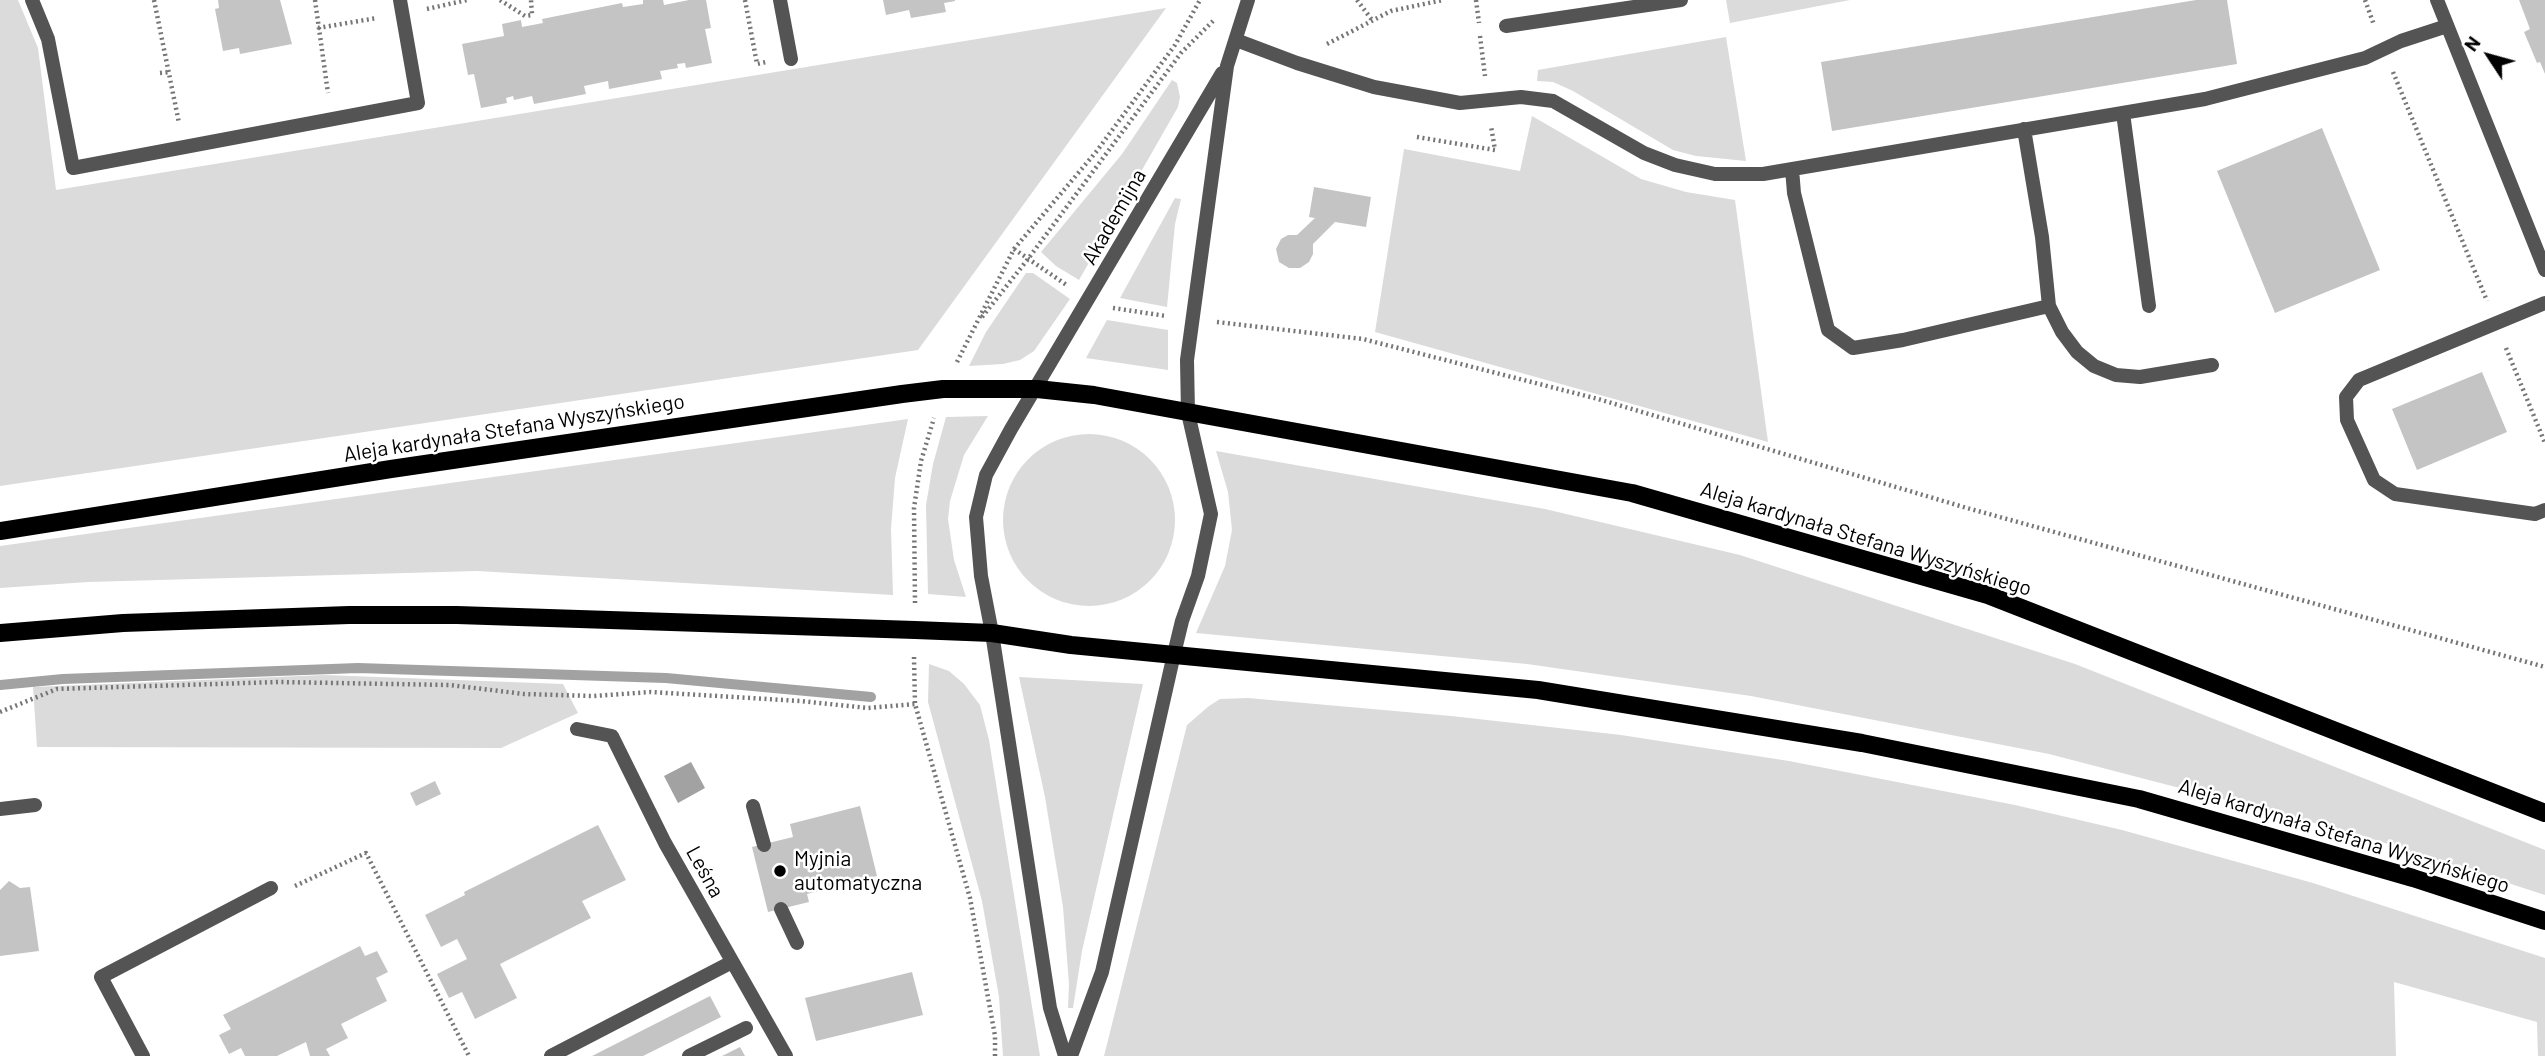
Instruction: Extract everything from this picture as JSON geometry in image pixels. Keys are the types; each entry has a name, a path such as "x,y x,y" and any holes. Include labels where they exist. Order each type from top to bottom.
{"main road":[{"name":"Aleja kardynała Stefana Wyszyńskiego","path":"0,531 849,401 943,389 1037,389 1126,400 1632,493 1988,595 2545,813"},
{"path":"0,633 123,622 349,615 457,615 992,634"},
{"name":"Aleja kardynała Stefana Wyszyńskiego","path":"992,634 1071,645 1538,690 1862,743 2139,799 2413,878 2545,921"}],"street":[{"path":"32,0 48,39 73,168 418,103 400,0"},
{"path":"780,0 791,59"},
{"name":"Akademijna","path":"1065,1056 1051,1009 981,576 976,517 986,475 1011,429 1227,66 1248,0"},
{"path":"1506,26 1592,7 1681,0"},
{"path":"2437,0 2545,270"},
{"path":"1236,40 1297,64 1374,87 1460,103 1521,97 1553,101 1644,153 1675,165 1715,173 1763,174 2205,99 2365,58 2401,41 2447,26"},
{"name":"Akademijna","path":"1071,1056 1102,971 1174,654 1198,576 1211,514 1188,413 1187,360 1227,66"},
{"path":"2123,113 2149,306"},
{"path":"2024,129 2042,237 2049,306 2077,352 2094,366 2116,375 2140,377 2212,365"},
{"path":"1792,169 1794,193 1828,330 1853,348 1903,340 2049,306"},
{"path":"2545,303 2359,380 2346,397 2347,421 2374,480 2395,494 2535,514 2545,510"},
{"name":"Leśna","path":"578,729 612,736 665,843 786,1056"},
{"path":"0,809 35,805"},
{"path":"753,806 764,845"},
{"path":"143,1056 102,977 271,888"},
{"path":"781,909 797,943"},
{"path":"551,1056 732,962"},
{"path":"689,1056 746,1028"}],"path":[{"path":"154,0 183,148"},
{"path":"315,0 332,120"},
{"path":"500,0 525,16 532,16 531,0"},
{"path":"1200,0 1175,45 1096,152 1013,249 974,326 1028,259 1181,53 1216,18"},
{"path":"1357,0 1372,20"},
{"path":"1297,64 1332,41 1391,11 1443,0"},
{"path":"2365,0 2545,443"},
{"path":"160,73 169,72"},
{"path":"1193,320 1363,339 1598,399 1967,508 2545,667"},
{"path":"943,389 921,461 914,508 915,705 970,898 995,1036 995,1056"},
{"path":"0,712 57,690 278,682 450,685 524,694 593,696 651,692 868,708 915,705"},
{"path":"271,888 290,889 366,852 469,1056"}],"shaded area":[{"path":"0,0 18,0 38,48 56,190 1166,8 918,350 0,486"},
{"path":"1726,0 1850,0 1730,23"},
{"path":"1726,37 1746,161 1696,156 1673,150 1573,91 1553,82 1537,81 1538,70"},
{"path":"1172,80 1177,83 1180,97 1178,107 1079,280 1056,266 1041,252 1122,154"},
{"path":"1532,116 1641,179 1686,192 1735,200 1768,442 1375,332 1404,149 1520,171"},
{"path":"1175,198 1181,199 1175,224 1167,307 1120,298"},
{"path":"1026,273 1033,273 1070,299 1034,351 1020,360 1003,364 969,366 986,332"},
{"path":"1107,320 1168,330 1168,370 1086,358"},
{"path":"988,416 964,455 950,501 948,519 954,560 966,597 928,594 926,505 933,464 946,417"},
{"path":"908,419 895,478 891,529 893,595 477,571 88,582 0,588 0,546"},
{"path":"1089,434 1122,440 1150,459 1169,487 1175,520 1169,553 1150,581 1122,600 1089,606 1056,600 1028,581 1009,553 1003,520 1009,487 1028,459 1056,440"},
{"path":"1216,451 1545,509 1740,555 2075,664 2545,850 2545,895 2360,835 2049,754 1751,696 1527,664 1196,633 1225,566 1232,530 1228,492"},
{"path":"929,664 949,671 964,684 980,705 989,740 1040,1056 1003,1056 999,997 982,901 928,702"},
{"path":"325,675 563,684 578,713 501,748 37,747 33,687"},
{"path":"1019,677 1143,684 1082,951 1073,1008 1068,1008 1069,984 1063,907 1045,797"},
{"path":"1248,698 1451,716 1621,735 1789,761 2015,805 2122,830 2313,883 2545,958 2545,1056 2538,1056 2537,1022 2394,982 2396,1056 1104,1056 1187,725 1220,699"},
{"path":"691,762 705,788 678,803 664,776"}],"building":[{"path":"218,0 280,0 292,44 240,54 239,48 223,51 215,9 219,8"},
{"path":"643,0 663,0 664,5 706,0 711,28 705,29 712,63 686,68 685,63 677,64 678,68 660,71 662,79 609,89 608,81 584,86 586,94 534,104 532,96 514,100 513,96 506,98 507,103 481,108 474,74 468,75 462,44 504,36 502,24 521,20 522,27 543,23 542,19 622,3 623,7 643,4"},
{"path":"883,0 955,1 944,3 946,12 911,18 909,10 886,15"},
{"path":"2196,0 2227,0 2237,64 1832,131 1821,62"},
{"path":"2519,0 2545,0 2545,74 2540,62 2537,63 2524,32 2530,29"},
{"path":"2322,128 2380,270 2275,313 2217,171"},
{"path":"1314,187 1371,197 1366,227 1335,222 1313,244 1313,254 1309,262 1300,268 1289,268 1279,262 1276,249 1281,239 1288,235 1297,235 1315,218 1309,217"},
{"path":"2482,372 2507,432 2417,470 2392,409"},
{"path":"435,781 441,794 416,806 410,793"},
{"path":"860,806 877,876 807,894 809,902 768,912 752,847 793,837 790,824"},
{"path":"598,825 626,880 582,901 591,918 500,964 517,998 475,1019 462,992 449,998 437,974 467,959 457,939 441,947 425,915 465,895 464,892"},
{"path":"9,881 20,888 30,887 39,951 0,956 0,890"},
{"path":"360,946 365,956 377,951 388,972 376,978 387,1001 341,1024 348,1038 326,1049 330,1056 310,1056 306,1042 277,1056 245,1056 241,1048 229,1054 219,1035 231,1029 223,1015"},
{"path":"912,972 923,1015 816,1041 805,998"},
{"path":"710,996 721,1017 643,1056 592,1056"},
{"path":"740,1047 745,1056 722,1056"}],"waterway":[{"path":"0,685 63,679 358,668 666,678 871,697"}],"place":[{"name":"Myjnia automatyczna","path":"780,871"}]}
